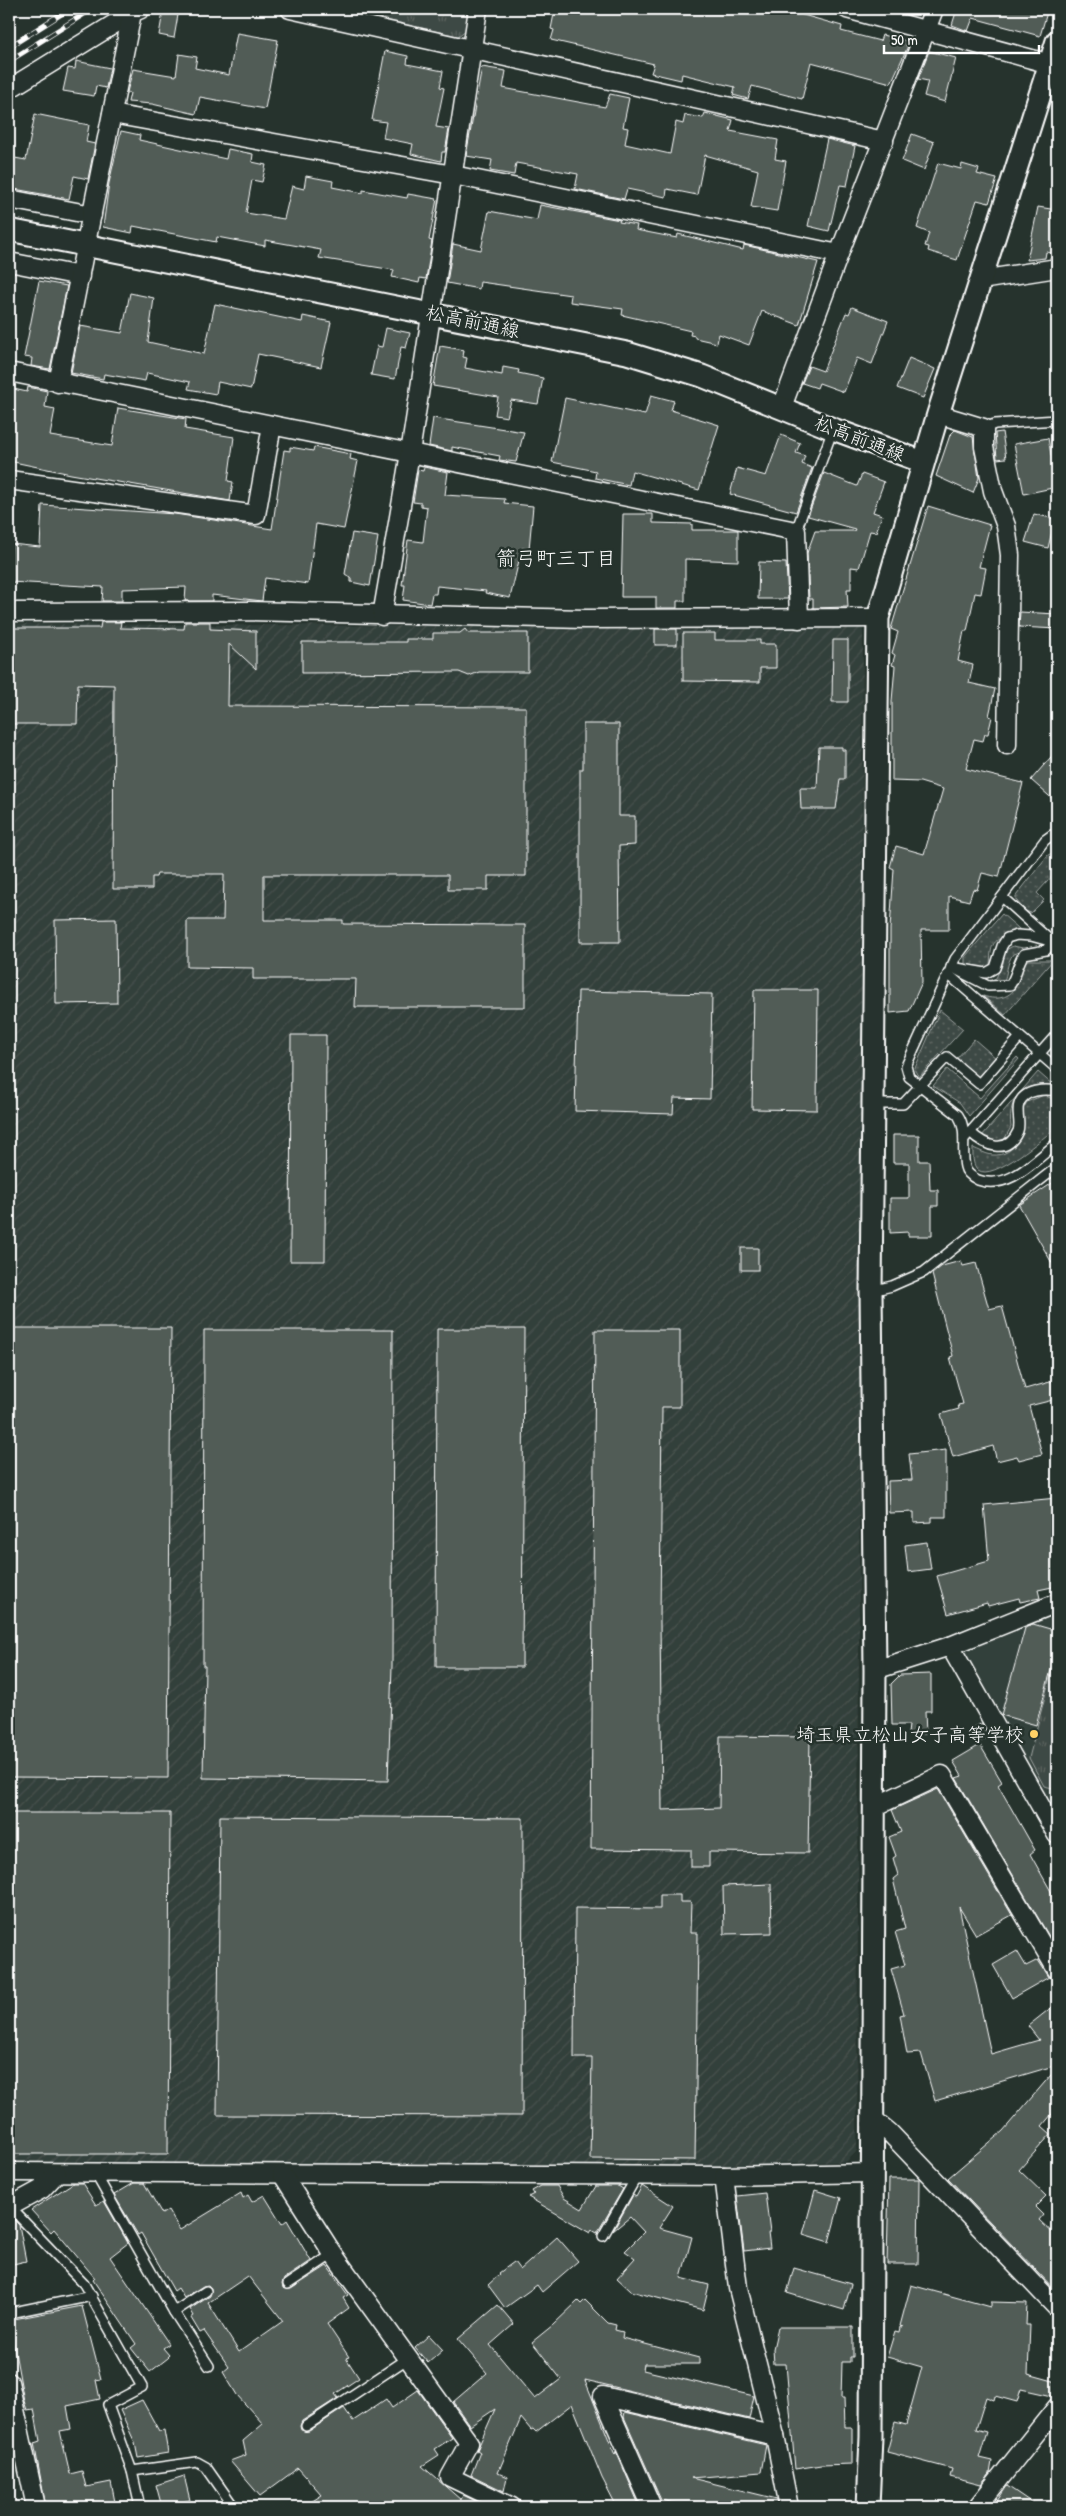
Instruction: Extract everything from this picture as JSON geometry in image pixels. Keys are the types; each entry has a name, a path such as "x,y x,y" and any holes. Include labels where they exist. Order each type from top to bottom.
{"street":[{"path":"290,9 884,141"},
{"path":"382,616 410,453 478,9"},
{"path":"847,9 1050,64"},
{"path":"782,407 934,9"},
{"path":"9,89 137,11"},
{"path":"58,383 112,114 137,11"},
{"path":"868,2507 871,2428 875,1670 871,1291 878,618 938,414 1057,41"},
{"path":"112,114 452,175 839,254"},
{"path":"9,199 92,215"},
{"name":"松高前通線","path":"9,230 627,353 702,376 833,429 924,462"},
{"path":"9,262 80,276"},
{"path":"981,280 1057,268"},
{"path":"9,372 796,531 799,619"},
{"path":"938,414 984,428 984,447 993,491 1006,526 1010,555 1007,745"},
{"path":"9,480 256,515 272,425"},
{"path":"9,612 248,611 585,620 878,618"},
{"path":"875,1670 950,1646 1057,1603"},
{"path":"950,1646 1057,1835"},
{"path":"874,1807 942,1775 1057,1970"},
{"path":"872,2118 889,2132 1057,2308"},
{"path":"9,2172 637,2176 872,2173"},
{"path":"9,2207 42,2189 57,2173"},
{"path":"282,2174 333,2254 469,2444 450,2477 512,2507"},
{"path":"724,2176 738,2288 776,2436 789,2507"},
{"path":"9,2382 36,2507"},
{"path":"652,2507 603,2396 776,2436"},
{"path":"977,2507 1057,2407"}],"lane":[{"path":"984,428 994,424 1057,420"},
{"path":"796,531 833,429"},
{"path":"1057,836 1052,835 1045,840 949,970 906,1066 908,1077 920,1088 958,1114 963,1122 967,1136 965,1169 972,1177 994,1182 1007,1181 1057,1143"},
{"path":"1002,897 1056,942"},
{"path":"949,970 986,973 995,968 1002,946 1008,938 1017,935 1056,942"},
{"path":"949,970 988,986 1010,985 1016,976 1019,962 1024,954 1046,950 1056,942"},
{"path":"949,970 1057,1069"},
{"path":"967,1136 1057,1034"},
{"path":"873,1104 902,1104 920,1088 947,1057 980,1084 1020,1037"},
{"path":"967,1136 989,1146 1002,1146 1013,1140 1019,1129 1019,1104 1025,1096 1044,1090 1057,1091"},
{"path":"871,1291 892,1286 924,1272 1057,1167"},
{"path":"94,2172 174,2312 209,2366"},
{"path":"604,2236 637,2176"},
{"path":"9,2207 84,2284 142,2387 108,2405 132,2471 140,2507"},
{"path":"288,2284 333,2254"},
{"path":"174,2312 206,2291"},
{"path":"9,2313 92,2296"},
{"path":"306,2426 407,2359"},
{"path":"132,2471 197,2462 206,2466 234,2507"}],"shaded area":[{"path":"9,624 863,628 857,2151 846,2162 780,2163 765,2165 750,2171 9,2169"},
{"name":"埼玉県立松山女子高等学校","path":"1057,1614 1057,1819 963,1650"}],"green space":[{"path":"336,9 469,9 466,30 458,36"},
{"path":"1057,853 1057,871 1037,893 1044,900 1031,913 1025,911 1016,900 1016,896 1048,855"},
{"path":"1002,914 1026,935 1004,937 995,942 991,952 989,968 977,970 965,966 965,957"},
{"path":"1013,946 1028,949 1013,954 1003,983 984,983 996,978 1003,963 1004,951"},
{"path":"1027,960 1053,960 1005,1015 983,996 1000,998 1013,991 1019,978 1021,964"},
{"path":"940,1010 963,1029 919,1077 915,1068"},
{"path":"974,1039 997,1059 980,1079 957,1058"},
{"path":"1017,1057 1019,1059 969,1116 960,1103 933,1086 947,1069 980,1098"},
{"path":"1038,1072 1054,1086 1034,1086 1020,1093 1012,1107 1011,1127 1004,1140 994,1143 981,1137"},
{"path":"1044,1095 1057,1101 1057,1127 1018,1157 995,1170 985,1172 978,1170 974,1163 973,1148 992,1155 1000,1155 1007,1152 1018,1141 1021,1134 1022,1111 1027,1102"},
{"path":"1057,1650 1057,1789 1044,1786 1029,1758"}],"building":[{"path":"555,9 789,9 789,11 842,26 841,31 880,41 882,35 907,41 906,46 908,46 891,83 811,62 802,99 752,86 748,99 733,95 735,87 682,74 681,80 651,73 654,64 551,40 554,30 551,29"},
{"path":"957,9 1048,9 1040,36 973,18 968,31 952,25"},
{"path":"163,12 178,15 174,38 159,35"},
{"path":"237,33 278,40 265,109 200,97 196,114 152,104 128,102 130,93 127,92 133,69 176,76 179,54 197,57 195,68 229,75"},
{"path":"385,51 408,56 407,64 443,71 440,87 444,88 436,127 449,129 445,152 442,152 441,161 411,154 413,144 383,138 386,122 372,120"},
{"path":"929,51 956,58 945,102 924,96 928,81 918,79"},
{"path":"76,61 110,68 106,88 96,86 94,96 63,91 68,68 75,69"},
{"path":"482,67 506,71 503,88 605,107 610,94 629,98 623,127 628,128 625,144 670,154 676,122 683,124 685,115 703,118 705,113 733,120 730,131 778,140 775,159 786,161 777,211 751,207 758,170 705,155 697,195 667,189 666,197 627,189 624,199 575,189 578,174 516,163 514,175 490,171 492,160 466,156"},
{"path":"35,114 89,125 86,142 95,144 88,179 74,176 69,199 9,188 9,157 26,160"},
{"path":"121,131 140,135 139,140 226,159 228,149 253,154 252,162 266,165 262,182 252,180 246,213 284,219 292,186 304,189 306,176 333,181 332,187 363,193 363,190 407,198 408,194 437,199 429,240 432,241 426,279 420,278 419,283 392,277 394,270 319,258 321,250 265,240 265,246 217,237 216,242 133,226 132,233 103,227 109,183"},
{"path":"912,134 934,142 924,170 902,161"},
{"path":"827,139 855,146 847,186 840,185 829,231 808,226"},
{"path":"938,163 961,169 962,164 979,169 977,174 997,179 989,203 977,200 957,260 928,251 929,247 925,246 929,233 917,228"},
{"path":"540,205 620,220 619,222 637,225 636,230 677,238 678,234 743,250 744,245 818,262 799,325 762,311 749,345 719,334 717,343 695,338 695,336 690,335 691,331 622,315 623,309 570,302 571,295 480,282 479,289 447,283 453,244 481,250 489,211 537,220"},
{"path":"1038,207 1057,210 1057,254 1046,252 1045,258 1027,260"},
{"path":"39,281 67,286 50,369 31,366 32,358 24,357"},
{"path":"130,293 154,298 148,342 204,354 215,304 302,322 303,316 331,322 321,367 258,354 251,389 218,382 216,394 188,389 190,382 147,373 145,381 104,374 103,379 71,373 80,326 122,333"},
{"path":"852,307 888,321 872,364 857,358 844,392 819,383 817,388 802,383 809,366 823,371 846,313 849,314"},
{"path":"386,328 410,333 406,348 401,347 395,379 371,375 377,346 382,347"},
{"path":"440,346 464,350 463,357 467,358 465,368 502,375 503,367 519,370 518,373 543,378 538,404 511,400 507,417 495,415 498,397 433,386"},
{"path":"909,358 935,369 923,398 897,388"},
{"path":"28,387 47,391 45,407 55,409 50,436 112,446 118,408 186,419 185,429 234,437 228,481 233,482 230,501 71,474 9,461 9,388 27,392"},
{"path":"651,395 674,401 671,410 719,425 699,490 632,471 629,485 595,478 596,471 552,462 565,398 645,415"},
{"path":"433,418 524,432 516,462 499,460 500,456 452,447 452,451 429,446"},
{"path":"955,430 973,437 979,478 973,493 936,476 950,435"},
{"path":"1002,432 1006,458 997,459 995,433"},
{"path":"781,435 800,443 796,453 805,456 802,464 812,468 796,512 730,494 737,468 766,476"},
{"path":"1048,438 1057,487 1024,494 1014,444"},
{"path":"290,447 313,451 314,447 351,454 350,459 358,461 344,529 316,524 308,584 265,578 262,601 212,595 212,601 185,601 186,587 122,589 122,601 102,601 103,587 9,582 11,544 40,547 42,505 175,514 272,529 284,450 290,451"},
{"path":"424,467 448,472 445,495 505,499 504,503 533,506 529,549 522,548 510,598 485,593 486,591 437,586 436,594 432,594 430,604 403,600 405,585 402,585 408,540 423,542 427,507 421,506 421,503 413,502 418,470 423,471"},
{"path":"824,473 857,486 862,474 884,482 873,512 882,515 876,532 870,531 859,568 851,567 851,589 847,589 848,607 813,608 813,599 809,599 807,553 815,531 854,531 855,529 808,516"},
{"path":"928,506 990,525 979,567 986,568 981,594 975,593 958,661 973,665 969,683 995,689 989,716 992,717 988,734 985,734 983,741 974,739 966,769 1023,783 999,877 982,873 977,890 973,889 969,901 949,896 949,930 921,930 922,982 909,1011 890,1013 890,929 894,869 890,867 896,846 924,854 943,789 920,782 892,781 892,701 895,666 892,665 895,655 892,653 898,632 891,629"},
{"path":"623,514 653,514 653,523 692,524 692,530 738,530 738,561 685,559 685,601 677,601 677,608 656,608 656,597 621,597"},
{"path":"1034,514 1055,519 1048,548 1025,542"},
{"path":"352,533 378,537 370,586 351,582 351,578 345,574"},
{"path":"759,562 786,563 788,599 758,599"},
{"path":"1020,612 1057,614 1057,629 1019,627"},
{"path":"101,622 121,622 120,628 184,629 185,622 210,622 210,629 256,631 256,669 229,644 228,706 526,707 526,876 488,876 488,890 448,890 448,875 264,875 264,920 343,920 343,924 525,925 525,1007 355,1007 356,979 253,979 253,968 187,967 187,920 223,920 224,874 157,874 156,877 152,877 152,889 113,889 114,685 78,684 77,724 9,724 9,628 100,628"},
{"path":"465,629 468,633 528,633 528,672 479,672 469,676 459,672 302,673 302,642 406,642 406,639 433,639 433,633 460,633"},
{"path":"655,629 677,629 677,645 655,645"},
{"path":"683,633 715,633 715,640 760,640 760,644 776,644 776,668 760,668 760,682 683,681"},
{"path":"833,640 848,640 848,702 832,702"},
{"path":"583,724 619,724 619,816 635,816 635,845 619,846 620,942 580,942 580,769 583,769"},
{"path":"819,747 842,747 842,750 845,750 845,779 840,779 836,809 801,809 800,788 817,788"},
{"path":"1057,750 1057,803 1031,780"},
{"path":"116,919 117,1003 56,1004 55,920"},
{"path":"754,990 818,990 817,1110 752,1109"},
{"path":"578,991 712,994 710,1099 674,1098 673,1114 575,1111"},
{"path":"291,1035 326,1035 325,1261 290,1261"},
{"path":"893,1135 919,1135 919,1161 929,1161 930,1190 938,1190 938,1206 932,1206 932,1236 908,1236 908,1232 890,1233 890,1198 909,1198 909,1163 893,1163"},
{"path":"1057,1180 1057,1272 1019,1205"},
{"path":"741,1248 758,1248 758,1270 741,1270"},
{"path":"961,1261 963,1266 976,1263 989,1309 1002,1306 1025,1389 1057,1380 1057,1399 1029,1406 1042,1454 1019,1460 1017,1456 997,1461 993,1446 953,1457 941,1414 959,1409 958,1405 963,1404 950,1357 953,1356 932,1274 942,1266"},
{"path":"9,1328 171,1328 168,1778 9,1777"},
{"path":"437,1329 524,1329 522,1667 436,1667"},
{"path":"204,1330 393,1330 392,1666 388,1781 203,1778 205,1666 203,1666"},
{"path":"595,1330 680,1330 680,1407 662,1407 660,1621 662,1810 719,1808 720,1736 810,1737 808,1853 709,1852 709,1867 691,1867 691,1850 591,1849"},
{"path":"946,1450 946,1517 932,1517 932,1522 914,1523 914,1512 889,1513 888,1481 912,1480 909,1454"},
{"path":"1057,1498 1057,1586 1038,1590 1040,1598 1020,1602 1019,1598 988,1606 987,1603 948,1614 937,1576 989,1561 984,1505"},
{"path":"927,1542 931,1569 908,1572 905,1545"},
{"path":"1033,1624 1057,1631 1057,1648 1036,1725 1001,1715 1025,1628"},
{"path":"931,1674 931,1711 925,1711 926,1734 908,1734 909,1725 892,1725 891,1684 900,1675"},
{"path":"982,1723 989,1737 976,1744 969,1730"},
{"path":"980,1745 1002,1782 998,1785 1035,1850 1030,1854 1057,1902 1057,1950 956,1778 962,1776 953,1761"},
{"path":"938,1789 1012,1915 976,1935 959,1907 991,2054 1039,2040 1028,2026 1057,2003 1057,2065 935,2101 921,2053 907,2054 900,2015 904,2014 891,1969 905,1965 895,1932 905,1929 893,1879 898,1875 893,1858 896,1856 889,1837 901,1832 892,1810"},
{"path":"9,1813 170,1813 168,2154 9,2154"},
{"path":"220,1816 523,1818 522,2116 217,2115"},
{"path":"771,1884 772,1933 724,1934 723,1886"},
{"path":"660,1895 680,1895 680,1902 691,1902 690,1933 698,1933 695,2160 590,2159 592,2058 574,2058 575,1908 660,1909"},
{"path":"1017,1951 1026,1966 1038,1960 1049,1977 1012,1998 993,1965"},
{"path":"1057,2068 1057,2108 1042,2126 1051,2134 1019,2170 1046,2196 1035,2207 1043,2215 1039,2220 1057,2237 1057,2292 948,2178 1003,2131"},
{"path":"889,2179 919,2179 918,2264 887,2264"},
{"path":"73,2183 82,2183 96,2205 104,2201 128,2243 110,2257 169,2344 163,2348 169,2355 168,2358 150,2372 131,2348 136,2344 93,2280 95,2278 54,2229 51,2232 31,2210"},
{"path":"134,2183 144,2183 162,2214 168,2210 180,2230 241,2193 243,2198 248,2195 252,2202 264,2195 282,2224 287,2220 311,2261 284,2279 283,2288 291,2289 327,2266 348,2295 343,2298 349,2308 327,2324 349,2357 346,2358 359,2378 335,2394 338,2398 302,2421 301,2430 309,2431 344,2408 353,2421 386,2399 392,2408 418,2390 452,2438 435,2449 439,2455 422,2466 461,2500 463,2495 488,2507 303,2507 322,2495 298,2468 260,2496 230,2461 246,2455 243,2441 263,2424 237,2395 223,2372 229,2367 204,2331 200,2333 191,2318 194,2316 190,2309 210,2296 211,2288 208,2285 203,2286 184,2298 178,2288 174,2291 141,2233 138,2235 114,2195","holes":["248,2276 283,2321 239,2352 208,2303"]},
{"path":"541,2186 557,2186 564,2198 582,2209 596,2186 618,2186 623,2189 597,2233 592,2230 590,2233 528,2197 534,2194 532,2191"},
{"path":"642,2186 673,2206 659,2228 692,2237 681,2278 709,2285 703,2310 631,2291 617,2278 635,2258 625,2251 644,2232 630,2217 613,2231 633,2195 636,2197"},
{"path":"815,2190 841,2198 829,2242 803,2234"},
{"path":"765,2193 770,2248 744,2251 737,2196"},
{"path":"11,2217 19,2225 26,2261 9,2265 9,2218"},
{"path":"557,2237 578,2261 542,2292 537,2285 505,2308 488,2285 499,2273 514,2262 520,2270"},
{"path":"794,2268 851,2284 844,2310 787,2293"},
{"path":"911,2285 991,2307 991,2302 1027,2303 1026,2325 1030,2325 1028,2374 1057,2382 1057,2397 1021,2389 1017,2402 995,2396 994,2400 986,2397 976,2429 987,2432 979,2458 992,2461 990,2474 981,2485 950,2477 952,2469 887,2452 895,2422 906,2425 922,2367 887,2357 895,2331 899,2332 900,2327 903,2327 900,2326"},
{"path":"585,2300 608,2323 616,2325 615,2330 623,2332 622,2338 699,2358 699,2364 644,2364 643,2370 754,2396 749,2419 585,2380 615,2455 616,2451 640,2507 617,2507 602,2478 572,2404 536,2432 533,2429 531,2430 521,2418 498,2473 507,2477 504,2491 471,2475 480,2452 477,2450 495,2409 470,2426 453,2402 487,2373 458,2339 498,2305 514,2324 490,2345 535,2399 561,2379 532,2342 578,2301 581,2304"},
{"path":"82,2306 101,2379 96,2380 100,2399 67,2406 71,2429 60,2431 70,2474 82,2471 86,2487 111,2482 116,2507 46,2507 34,2443 40,2441 34,2409 27,2410 24,2401 9,2320"},
{"path":"778,2327 853,2327 853,2357 850,2357 850,2362 842,2362 841,2398 844,2398 845,2427 852,2427 852,2464 821,2465 795,2469 786,2364 774,2364 773,2349"},
{"path":"429,2335 443,2350 428,2363 415,2348"},
{"path":"142,2400 159,2431 164,2430 168,2453 138,2458 135,2443 120,2410"},
{"path":"625,2412 766,2445 761,2472 691,2478 777,2499 778,2507 690,2507 661,2500 624,2417"},
{"path":"184,2476 190,2500 162,2507 156,2485"},
{"path":"1007,2486 1016,2492 1038,2507 993,2507"}],"railway":[{"path":"9,47 69,9"},
{"path":"9,61 92,9"}],"place":[{"name":"埼玉県立松山女子高等学校","path":"1034,1734"}],"district":[{"name":"箭弓町三丁目","path":"556,558"}]}
